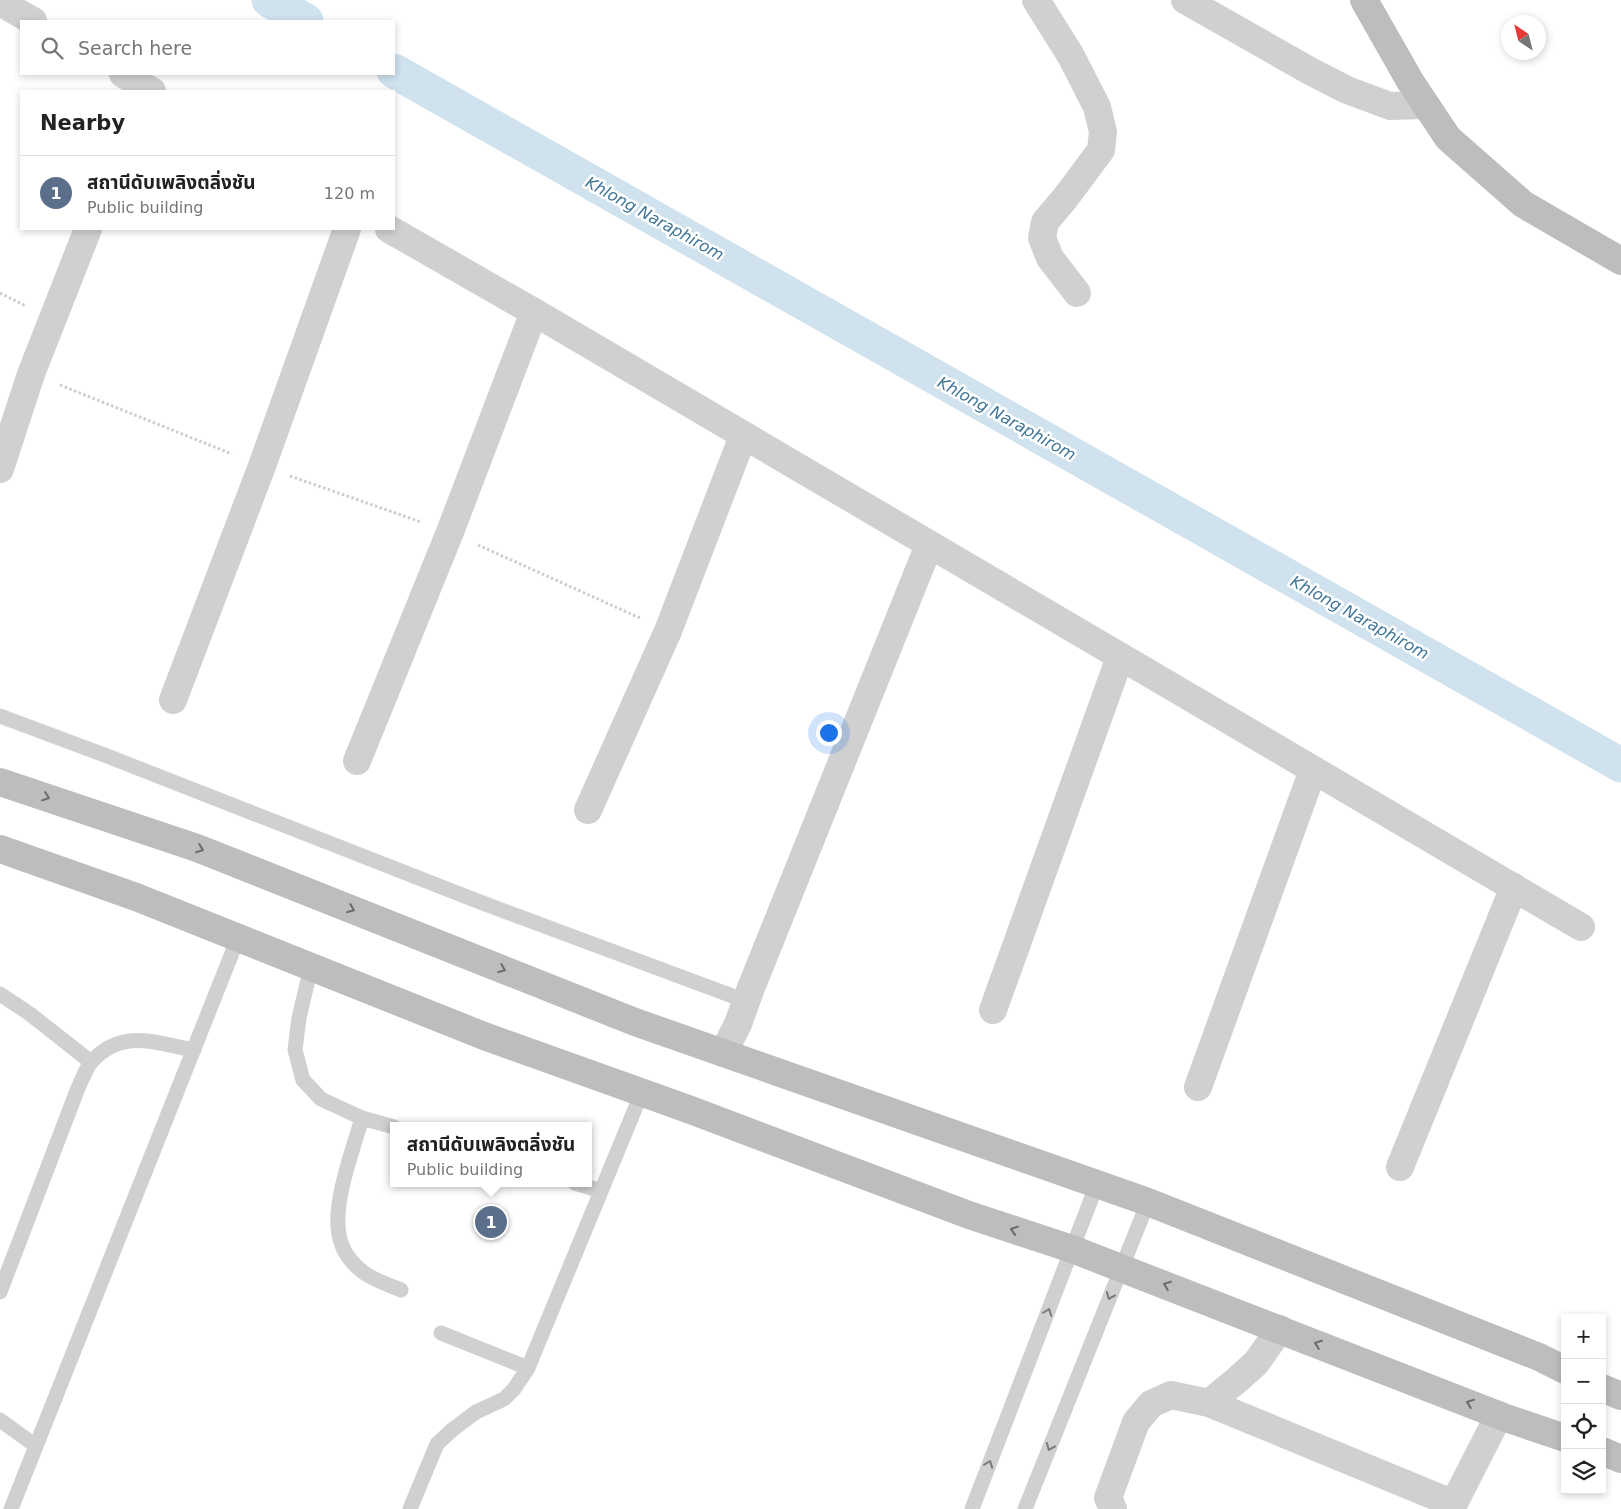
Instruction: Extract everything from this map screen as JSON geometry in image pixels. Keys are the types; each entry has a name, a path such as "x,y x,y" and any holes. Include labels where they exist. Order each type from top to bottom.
{"street":[{"path":"1036,0 1072,56 1098,107 1103,132 1101,150 1066,198 1045,222 1042,238 1050,258 1077,293"},
{"path":"1185,0 1347,90 1390,106 1425,105"},
{"path":"1364,0 1410,82 1448,138 1523,204 1621,261"},
{"path":"0,2 31,20"},
{"path":"0,469 31,374 88,230"},
{"path":"173,700 262,466 347,230"},
{"path":"391,230 534,312 1581,927"},
{"path":"357,761 450,532 534,312"},
{"path":"588,810 668,630 743,436"},
{"path":"723,1053 738,1024 929,545"},
{"path":"993,1010 1120,657"},
{"path":"1198,1088 1313,770"},
{"path":"0,782 197,848 635,1022 1148,1202 1539,1357 1561,1368"},
{"path":"0,849 136,897 484,1036 642,1092 969,1215 1072,1249 1499,1415 1561,1437"},
{"path":"1400,1167 1514,888"},
{"path":"1209,1403 1256,1363 1280,1330"},
{"path":"1606,1390 1621,1396"},
{"path":"1113,1509 1108,1498 1136,1422 1151,1404 1170,1396 1209,1403 1453,1506 1499,1415"},
{"path":"1606,1453 1621,1459"}],"lane":[{"path":"0,716 480,902 746,1001"},
{"path":"11,1509 238,938"},
{"path":"311,967 299,1018 295,1050 303,1080 321,1099 362,1118 390,1126"},
{"path":"0,994 30,1014 91,1062"},
{"path":"0,1292 78,1088 91,1062 115,1043 140,1040 194,1050"},
{"path":"410,1509 437,1444 476,1412 504,1399 514,1389 528,1368 642,1092"},
{"path":"362,1118 340,1197 338,1231 342,1246 353,1263 364,1273 401,1290"},
{"path":"972,1509 1097,1184"},
{"path":"588,1187 601,1191"},
{"path":"1025,1509 1148,1202"},
{"path":"441,1333 528,1368"},
{"path":"0,1420 36,1446"}],"path":[{"path":"31,374 262,466 450,532 668,630"}],"waterway":[{"name":"Khlong Naraphirom","path":"269,0 304,20"},
{"name":"Khlong Naraphirom","path":"395,72 1621,765"}],"place":[{"name":"สถานีดับเพลิงตลิ่งชัน","path":"491,1222"}]}
